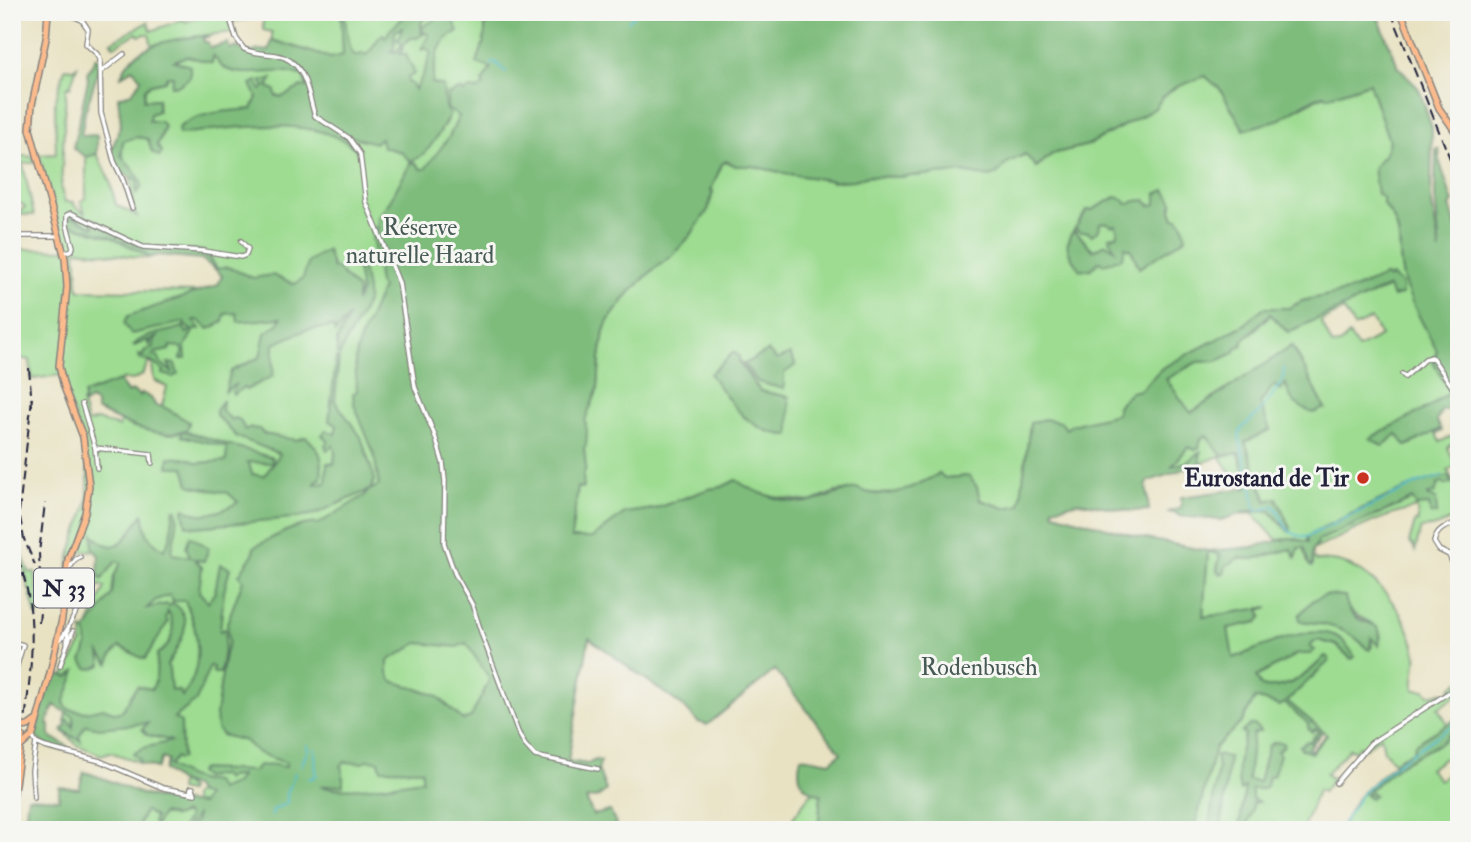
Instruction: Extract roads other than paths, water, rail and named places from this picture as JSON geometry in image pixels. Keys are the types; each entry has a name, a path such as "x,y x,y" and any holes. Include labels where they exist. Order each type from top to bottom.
{"main road":[{"name":"N 33","path":"26,733 36,719 58,640 69,551 87,505 89,486 83,437 59,366 67,287 64,253 30,130 48,12"},
{"path":"1401,12 1435,99 1444,118 1459,138"},
{"path":"12,805 15,765 26,733"}],"street":[{"path":"63,12 84,22 88,29 86,44 97,54 102,71 101,113 114,161 132,208"},
{"path":"228,12 233,32 244,49 277,55 292,61 301,71 315,116 349,138 359,150 366,202 399,283 415,387 443,463 444,543 455,574 472,604 518,732 528,749 541,758 598,769"},
{"path":"102,71 124,54"},
{"path":"64,253 73,247 66,222 67,215 71,213 134,244 152,248 187,249 241,257 246,255 248,249 242,241"},
{"path":"12,236 59,236"},
{"path":"1403,377 1425,359 1432,357 1459,397"},
{"path":"82,404 95,448 97,468"},
{"path":"95,448 151,454 152,463"},
{"path":"87,457 96,456"},
{"path":"1459,523 1443,527 1434,542 1439,550 1450,555 1459,578"},
{"path":"65,575 80,557"},
{"path":"58,640 68,628 83,598 90,594"},
{"path":"67,645 68,628"},
{"path":"60,666 73,631"},
{"path":"12,642 23,645 12,682"},
{"path":"1336,783 1371,743 1459,686"},
{"path":"26,733 36,743 100,761 163,788 190,793 193,788 195,794"},
{"path":"34,799 32,771 36,743"}],"waterway":[{"path":"628,21 637,12"},
{"path":"491,64 495,62 506,72"},
{"path":"1284,368 1283,380 1261,411 1243,427 1239,435 1255,508 1258,511 1274,506 1292,533 1306,537 1419,483 1442,476"},
{"path":"1338,830 1363,792 1396,764 1459,721"},
{"path":"301,766 308,750 307,744"},
{"path":"309,779 316,776 315,752"},
{"path":"272,816 273,810 287,803 287,794 295,773"}],"railway":[{"path":"1391,12 1459,181"},
{"path":"29,368 32,406"},
{"path":"32,398 19,512 24,539 35,565"},
{"path":"39,623 39,553 45,503"},
{"path":"12,545 27,589 32,632 25,722"}],"place":[{"name":"Eurostand de Tir","path":"1363,478"}],"park label":[{"name":"Réserve naturelle Haard","path":"420,241"},
{"name":"Rodenbusch","path":"979,667"}]}
